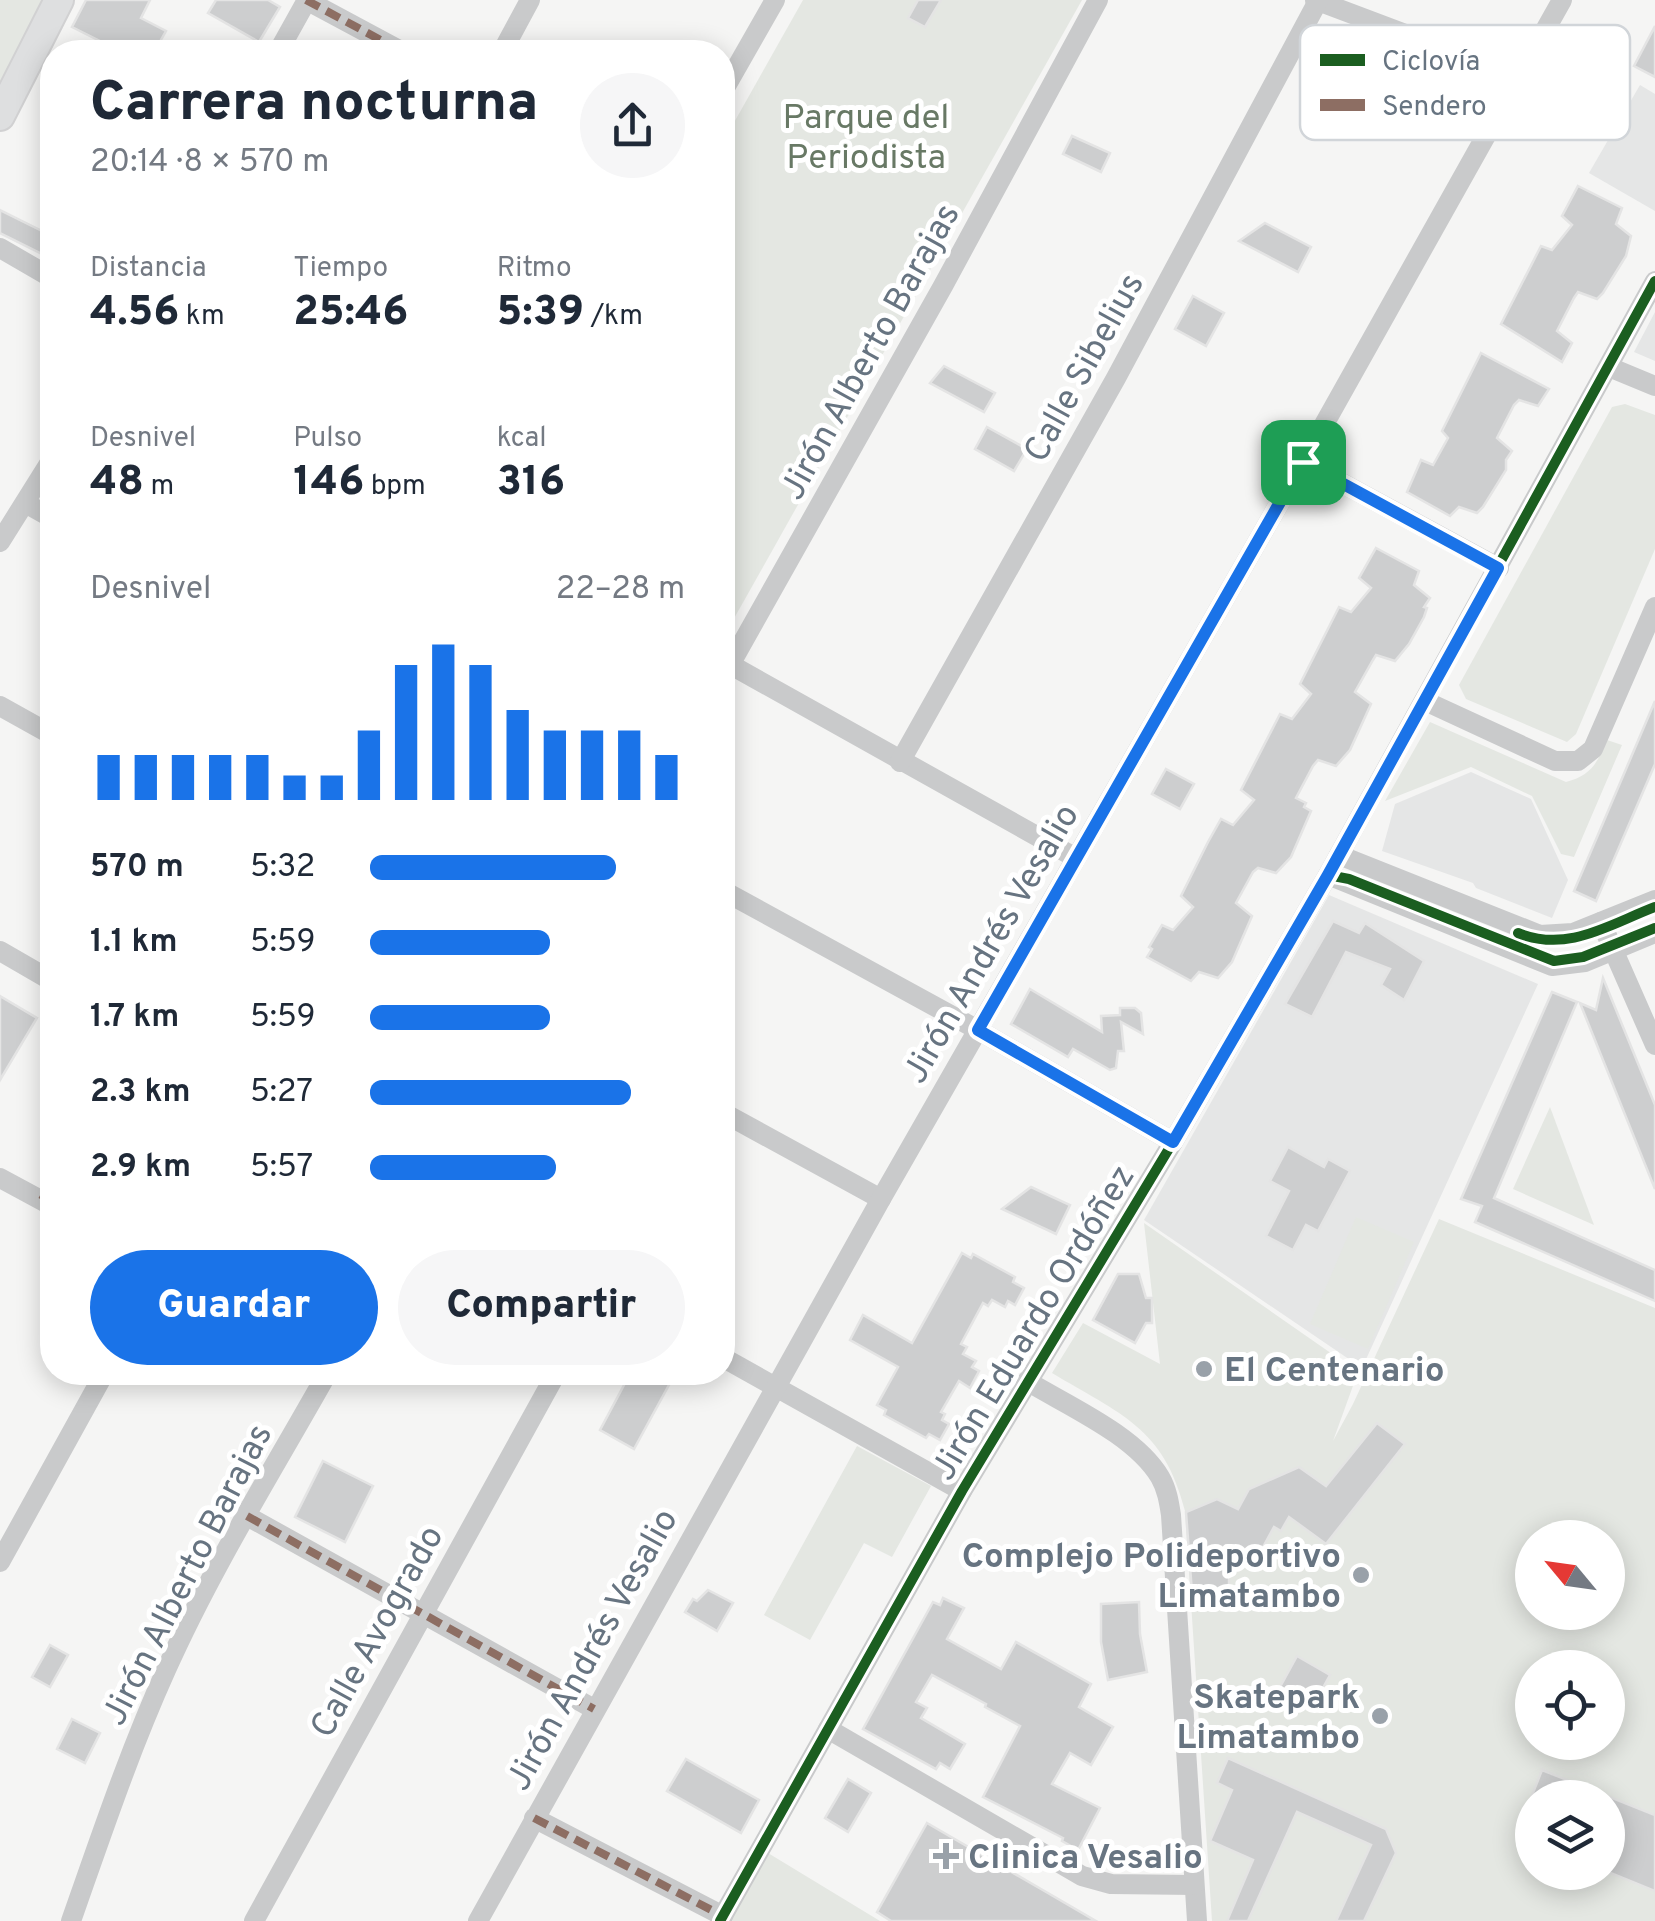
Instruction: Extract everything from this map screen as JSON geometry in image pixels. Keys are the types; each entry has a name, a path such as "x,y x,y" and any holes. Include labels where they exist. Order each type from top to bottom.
{"main road":[{"path":"0,116 59,0"}],"street":[{"path":"285,40 307,0 381,40"},
{"path":"508,40 530,0"},
{"path":"735,71 775,0"},
{"name":"Jirón Alberto Barajas","path":"735,651 944,286 1098,0"},
{"name":"Jirón Andrés Vesalio","path":"1547,25 1562,0"},
{"path":"1317,1 1381,25"},
{"name":"Calle Sibelius","path":"1304,25 1317,1"},
{"name":"Calle Sibelius","path":"900,762 1116,378 1300,33"},
{"name":"Jirón Andrés Vesalio","path":"478,1921 880,1198 1303,462 1482,140"},
{"path":"0,248 40,271"},
{"name":"Jirón Eduardo Ordóñez","path":"721,1918 962,1491 1173,1142 1328,875 1655,281"},
{"path":"1609,367 1655,386"},
{"path":"1303,462 1498,568"},
{"path":"0,542 40,481"},
{"path":"27,504 40,511"},
{"path":"1425,701 1555,760 1578,762 1593,749 1655,607"},
{"path":"735,673 1076,858"},
{"path":"0,706 40,728"},
{"path":"1339,855 1540,934 1573,932 1655,900"},
{"path":"1328,875 1552,966 1585,962 1655,933"},
{"path":"735,897 1173,1142"},
{"path":"1601,922 1655,1045"},
{"path":"0,951 40,973"},
{"path":"735,1119 880,1198"},
{"path":"0,1178 40,1193"},
{"path":"735,1364 962,1491"},
{"path":"1027,1381 1131,1444 1154,1470 1166,1492 1172,1514 1197,1920"},
{"path":"0,1562 98,1385"},
{"name":"Jirón Alberto Barajas","path":"71,1921 122,1774 168,1667 246,1516 321,1385"},
{"name":"Calle Avogrado","path":"254,1921 551,1385"},
{"path":"246,1516 594,1709"},
{"path":"828,1729 1082,1876 1110,1884 1194,1884"},
{"path":"534,1818 721,1918"}],"shaded area":[{"path":"1640,85 1655,94 1655,211 1589,173 1608,140 1630,140 1630,102"},
{"path":"1655,312 1655,361 1634,352"},
{"path":"1471,772 1531,799 1568,880 1552,918 1476,888 1473,883 1382,851 1395,804"},
{"path":"1329,895 1538,984 1362,1368 1144,1220"}],"green space":[{"path":"0,0 44,0 0,82"},
{"name":"Parque del Periodista","path":"803,0 1082,0 735,617 735,121"},
{"path":"1625,404 1655,415 1655,549 1576,734 1567,742 1466,699 1459,685 1612,407"},
{"path":"1430,722 1566,782 1592,767 1607,740 1622,745 1574,857 1561,854 1532,796 1471,767 1385,801"},
{"path":"1550,1107 1594,1225 1513,1189"},
{"path":"1356,1217 1414,1242 1368,1349 1310,1324"},
{"name":"Complejo Polideportivo Limatambo","path":"1439,1219 1655,1308 1655,1921 1212,1921 1185,1511 1176,1483 1152,1441 1118,1413 1052,1373 1083,1323 1160,1364 1144,1223 1358,1372 1333,1441"},
{"path":"857,1446 931,1486 892,1557 864,1543 810,1640 764,1615"},
{"path":"768,1853 880,1921 729,1921"}],"building":[{"path":"86,0 150,0 141,18 166,31 161,40 98,40 72,27"},
{"path":"216,0 268,0 280,7 260,40 208,13"},
{"path":"918,0 941,0 925,27 908,18"},
{"path":"1655,26 1655,77 1634,66"},
{"path":"1072,136 1110,153 1101,172 1063,154"},
{"path":"1578,186 1622,208 1616,224 1631,236 1626,256 1603,293 1597,299 1578,292 1574,298 1557,331 1572,343 1562,362 1501,324 1541,246 1552,250 1572,225 1562,216"},
{"path":"0,210 40,230 40,253 0,233"},
{"path":"1265,223 1311,247 1298,272 1239,241"},
{"path":"1193,296 1224,313 1206,346 1175,329"},
{"path":"1481,353 1549,389 1538,406 1519,400 1514,405 1497,438 1512,451 1506,460 1506,470 1483,507 1477,513 1459,507 1450,516 1407,492 1421,460 1433,465 1448,438 1442,431"},
{"path":"944,366 995,393 984,412 930,383"},
{"path":"987,427 1027,449 1014,471 975,449"},
{"path":"1376,548 1419,571 1414,585 1430,598 1424,607 1424,617 1395,661 1376,655 1355,692 1371,704 1350,750 1336,766 1318,760 1313,766 1296,798 1311,811 1291,857 1276,873 1258,868 1253,872 1236,903 1252,916 1232,962 1218,978 1199,972 1191,981 1147,957 1152,949 1149,947 1162,925 1173,930 1193,907 1181,896 1221,819 1233,825 1254,800 1241,790 1280,714 1292,719 1311,694 1300,684 1339,607 1351,612 1371,588 1359,578"},
{"path":"1655,701 1655,764 1596,901 1574,891"},
{"path":"1166,769 1194,784 1180,809 1152,794"},
{"path":"1333,921 1359,933 1365,923 1424,961 1404,1000 1381,985 1390,969 1346,952 1312,1017 1285,1004"},
{"path":"1603,978 1655,1105 1655,1189 1580,1003 1596,1010"},
{"path":"1030,989 1102,1032 1101,1016 1120,1015 1120,1008 1135,1008 1141,1013 1143,1034 1121,1022 1124,1051 1118,1051 1116,1068 1110,1070 1073,1049 1068,1057 1011,1024"},
{"path":"1552,992 1577,1002 1494,1198 1655,1270 1655,1301 1475,1222 1482,1206 1461,1199"},
{"path":"0,996 37,1018 0,1080"},
{"path":"1288,1147 1324,1167 1328,1159 1350,1171 1318,1231 1306,1225 1293,1250 1266,1236 1289,1191 1270,1181"},
{"path":"1031,1187 1070,1205 1056,1234 1002,1209"},
{"path":"962,1253 971,1258 973,1254 1015,1277 1013,1282 1024,1288 1015,1305 1008,1301 1005,1307 992,1300 988,1306 983,1303 961,1344 967,1347 963,1354 976,1361 972,1367 979,1371 970,1388 959,1381 941,1412 945,1414 942,1420 949,1424 940,1440 929,1434 926,1438 884,1415 886,1410 877,1405 898,1367 850,1340 863,1315 912,1343"},
{"path":"1118,1274 1139,1274 1146,1298 1152,1298 1152,1323 1146,1323 1135,1343 1093,1320"},
{"path":"624,1385 669,1385 634,1449 600,1430"},
{"path":"1377,1423 1405,1444 1326,1544 1289,1517 1281,1531 1274,1527 1261,1551 1262,1558 1229,1559 1229,1593 1192,1593 1186,1512 1217,1499 1238,1509 1249,1489 1299,1467 1326,1486"},
{"path":"323,1461 373,1486 345,1542 295,1517"},
{"path":"708,1590 733,1603 717,1631 685,1612 693,1599 697,1601"},
{"path":"943,1598 964,1608 947,1639 1001,1669 1016,1642 1091,1684 1079,1707 1113,1727 1091,1765 1070,1753 1052,1784 1100,1808 1078,1850 1063,1838 983,1797 1020,1726 985,1707 986,1704 932,1675 916,1702 927,1708 921,1718 965,1744 950,1769 940,1763 936,1769 863,1729 933,1602 940,1605"},
{"path":"1139,1602 1147,1672 1108,1680 1101,1642 1101,1604"},
{"path":"50,1645 68,1655 50,1687 32,1677"},
{"path":"1297,1656 1330,1675 1313,1706 1280,1687"},
{"path":"72,1719 100,1733 85,1763 57,1749"},
{"path":"1228,1758 1386,1829 1396,1853 1364,1921 1336,1921 1371,1845 1297,1812 1248,1921 1227,1921 1253,1860 1210,1841 1232,1790 1217,1783"},
{"path":"686,1759 759,1800 741,1833 667,1791"},
{"path":"1542,1770 1567,1780 1538,1780"},
{"path":"848,1779 871,1793 848,1832 825,1818"},
{"path":"1625,1803 1655,1815 1655,1891 1625,1879"},
{"name":"Clinica Vesalio","path":"927,1823 1096,1921 891,1921 877,1912"}],"marked path":[{"path":"306,0 381,40"},
{"path":"247,1516 594,1709"},
{"path":"534,1818 723,1916"}],"cycle path":[{"path":"720,1921 962,1491 1173,1142 1328,875 1655,281"},
{"path":"1328,875 1349,879 1554,961 1583,957 1655,928"},
{"path":"1518,933 1554,940 1571,938 1655,907"}],"place":[{"name":"El Centenario","path":"1204,1369"},
{"name":"Complejo Polideportivo Limatambo","path":"1361,1575"},
{"name":"Skatepark Limatambo","path":"1380,1716"},
{"name":"Clinica Vesalio","path":"946,1856"}],"route":[{"path":"1303,462 1498,568 1328,875 1173,1142 978,1030 1303,462"}]}
